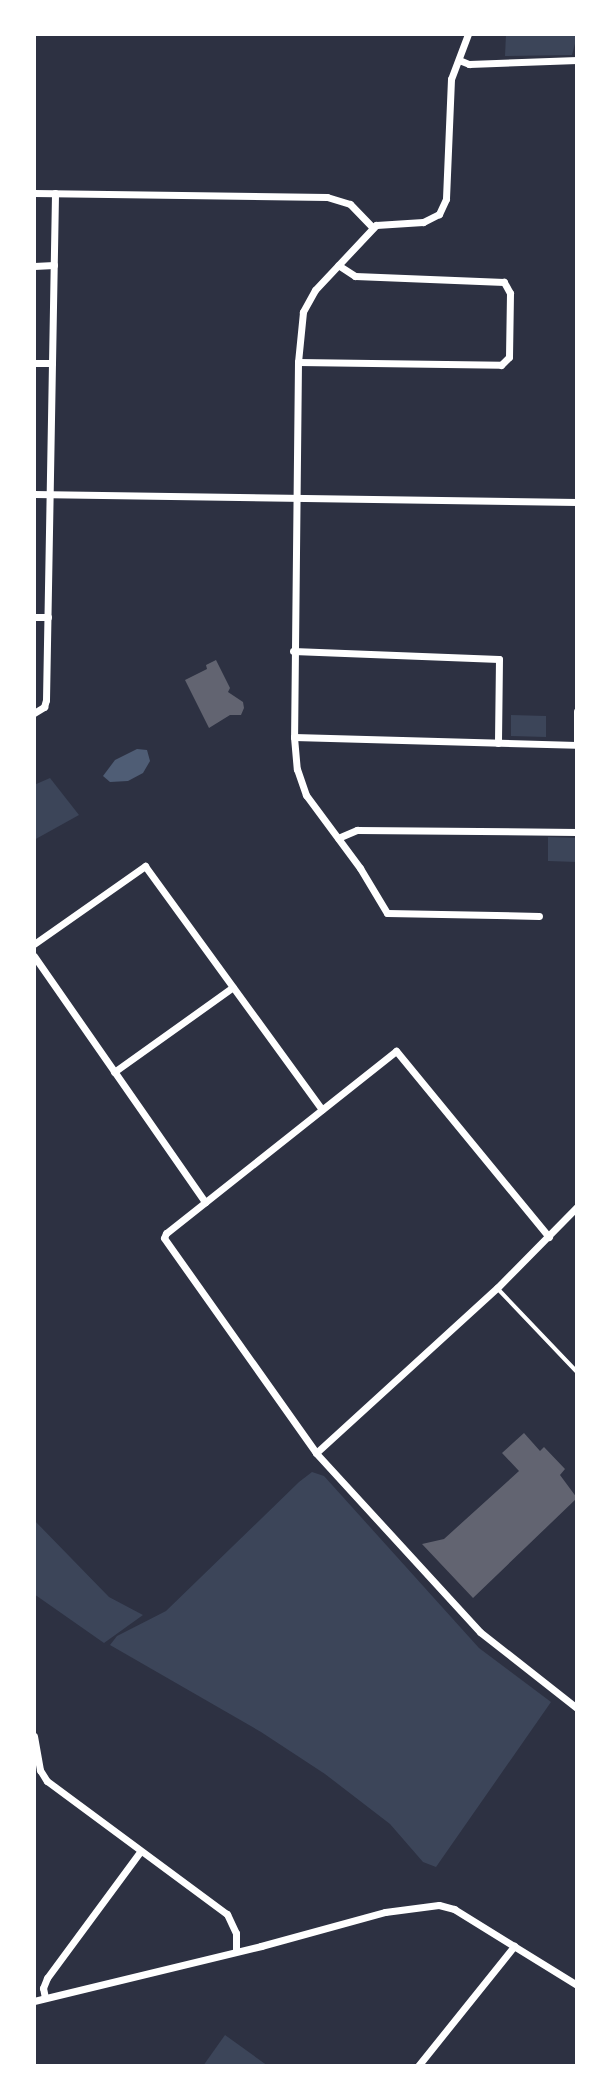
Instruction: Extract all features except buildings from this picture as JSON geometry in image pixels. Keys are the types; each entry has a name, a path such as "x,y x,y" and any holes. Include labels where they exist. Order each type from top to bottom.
{"street":[{"path":"468,34 451,79 444,206 432,220 380,223 308,299 298,362 294,737 297,769 306,795 387,913 539,916"},
{"path":"459,60 469,64 577,60"},
{"path":"34,193 327,197 350,204 373,228"},
{"path":"34,713 44,707 46,700 55,193"},
{"path":"34,266 54,265"},
{"path":"298,362 501,365 509,357 510,293 504,282 355,276 338,265"},
{"path":"34,363 52,363"},
{"path":"34,494 577,502"},
{"path":"34,617 48,617"},
{"path":"293,651 499,659 498,743"},
{"path":"294,737 577,745 577,711"},
{"path":"338,838 357,830 577,832"},
{"path":"34,944 145,866 322,1110"},
{"path":"34,956 205,1202"},
{"path":"114,1072 233,987"},
{"path":"549,1237 396,1051 164,1238 316,1453 480,1632 577,1708"},
{"path":"316,1453 497,1288 577,1207"},
{"path":"34,1736 36,1756 47,1781 227,1914 236,1933 236,1950"},
{"path":"45,1998 43,1988 47,1978 140,1852"},
{"path":"34,2001 385,1912 439,1905 454,1909 577,1985"},
{"path":"418,2066 514,1946"}],"lane":[{"path":"497,1288 577,1372"}],"shaded area":[{"path":"506,34 577,36 572,55 505,56"},
{"path":"511,715 546,716 546,737 511,736"},
{"path":"137,749 147,750 150,761 143,773 128,781 110,782 103,776 115,760"},
{"path":"50,778 79,815 34,840 34,785"},
{"path":"548,837 577,838 577,862 548,861"},
{"path":"312,1472 324,1476 479,1648 551,1702 436,1867 423,1862 390,1824 325,1774 261,1732 110,1645 117,1636 166,1611"},
{"path":"34,1520 109,1597 143,1615 104,1643 34,1594"},
{"path":"225,2035 268,2066 203,2066"}]}
